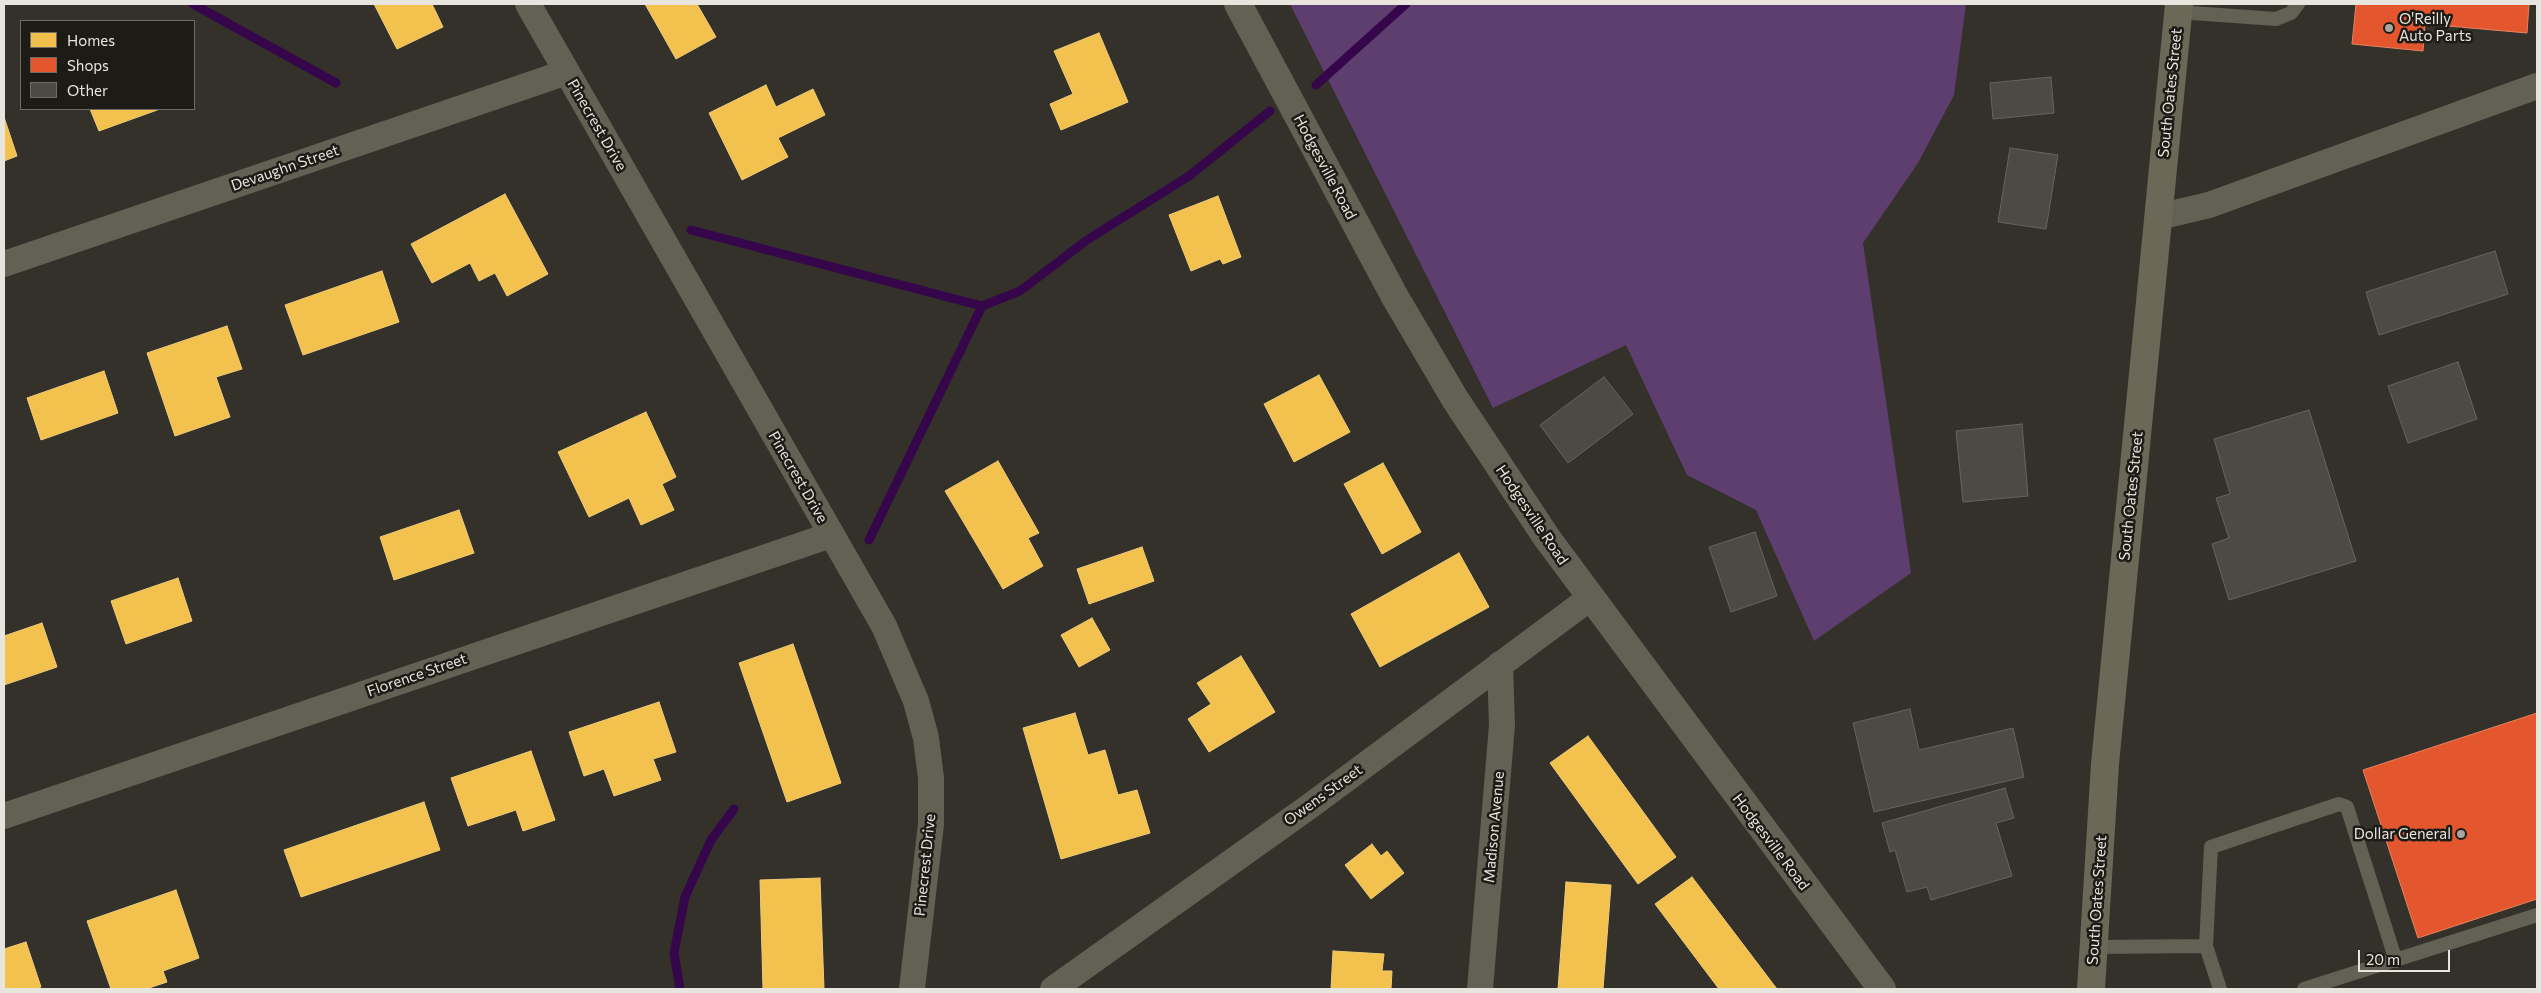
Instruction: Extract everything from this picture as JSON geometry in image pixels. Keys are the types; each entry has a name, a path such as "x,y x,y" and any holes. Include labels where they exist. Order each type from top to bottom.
{"main road":[{"name":"South Oates Street","path":"2091,989 2106,764 2178,8"}],"street":[{"name":"Pinecrest Drive","path":"528,4 830,535 884,626 916,701 926,738 931,778 931,824 912,989"},
{"name":"Hodgesville Road","path":"1238,4 1395,297 1445,382 1547,538 1590,598 1882,989"},
{"name":"Devaughn Street","path":"4,264 566,72"},
{"path":"2158,217 2209,206 2537,86"},
{"name":"Florence Street","path":"4,816 830,535"},
{"name":"Owens Street","path":"1053,989 1310,806 1590,598"},
{"name":"Madison Avenue","path":"1480,989 1502,725 1500,664"}],"lane":[{"path":"2178,8 2276,19 2291,13 2298,4"},
{"path":"2220,989 2206,946 2211,847 2342,804 2347,807 2396,961"},
{"path":"2304,989 2537,915"},
{"path":"2094,947 2206,946"}],"shaded area":[{"path":"1290,4 1966,4 1954,95 1918,163 1863,243 1911,573 1814,641 1756,510 1687,475 1626,345 1493,408"}],"building: Homes":[{"path":"374,4 432,4 443,27 397,49"},
{"path":"645,4 697,4 716,37 676,59"},
{"path":"1099,33 1128,102 1061,130 1050,104 1073,94 1054,51"},
{"path":"766,85 776,107 813,89 825,115 778,138 788,157 742,180 709,113"},
{"path":"90,110 157,110 99,131"},
{"path":"4,117 17,156 4,161"},
{"path":"505,194 548,274 507,296 495,273 479,281 470,263 432,283 411,244"},
{"path":"1218,196 1241,257 1223,264 1220,259 1191,271 1169,215"},
{"path":"382,271 399,322 303,355 285,305"},
{"path":"227,326 242,369 216,377 230,417 175,436 147,353"},
{"path":"104,371 118,413 41,440 27,398"},
{"path":"1319,375 1350,432 1294,462 1264,404"},
{"path":"646,412 676,477 662,484 674,510 641,525 629,498 589,517 558,452"},
{"path":"998,461 1039,533 1028,538 1043,566 1003,589 945,491"},
{"path":"1383,463 1421,532 1382,554 1344,484"},
{"path":"459,510 474,553 394,580 380,537"},
{"path":"1142,547 1154,581 1089,604 1077,569"},
{"path":"1459,553 1489,607 1380,667 1351,614"},
{"path":"178,578 192,621 126,644 111,601"},
{"path":"1092,618 1110,650 1079,667 1061,635"},
{"path":"42,623 57,667 4,685 4,636"},
{"path":"793,644 841,783 787,802 739,663"},
{"path":"1241,656 1275,712 1209,752 1188,719 1211,704 1197,683"},
{"path":"659,702 676,752 653,759 661,780 614,796 604,769 584,776 569,732"},
{"path":"1075,713 1088,755 1105,750 1118,795 1137,790 1150,833 1061,859 1023,728"},
{"path":"1588,736 1676,857 1638,884 1550,763"},
{"path":"531,751 555,820 523,831 516,810 468,826 451,778"},
{"path":"424,802 440,850 301,897 284,850"},
{"path":"1372,844 1381,856 1387,851 1404,873 1371,899 1345,865"},
{"path":"1692,877 1777,989 1719,989 1655,904"},
{"path":"820,878 824,989 763,989 760,880"},
{"path":"1566,882 1611,885 1603,989 1558,989"},
{"path":"176,890 199,958 163,971 167,982 146,989 111,989 87,921"},
{"path":"26,942 41,987 34,989 4,989 4,949"},
{"path":"1333,951 1384,954 1382,971 1392,971 1391,989 1331,989"}],"building: Shops":[{"name":"O'Reilly Auto Parts","path":"2356,4 2529,4 2527,33 2425,24 2423,51 2352,44"},
{"name":"Dollar General","path":"2537,713 2537,899 2418,938 2363,770"}],"building: Other":[{"path":"2051,77 2054,113 1993,119 1990,83"},
{"path":"2010,148 2058,155 2046,229 1998,222"},
{"path":"2495,251 2508,294 2379,335 2366,292"},
{"path":"2458,362 2477,419 2408,443 2388,386"},
{"path":"1604,377 1633,414 1568,463 1540,425"},
{"path":"2309,410 2356,561 2229,600 2212,544 2229,538 2216,498 2230,494 2214,439"},
{"path":"2022,424 2028,496 1963,502 1956,431"},
{"path":"1755,532 1777,596 1731,612 1709,547"},
{"path":"1910,709 1919,750 2013,728 2024,777 1874,812 1853,723"},
{"path":"2005,788 2014,818 1996,823 2012,876 1931,900 1927,887 1907,892 1895,850 1890,852 1882,823"}],"waterway":[{"path":"193,4 336,83"},
{"path":"1316,85 1406,4"},
{"path":"691,230 982,306 1020,291 1087,240 1189,176 1270,111"},
{"path":"869,540 982,306"},
{"path":"680,989 674,953 685,897 711,840 734,809"}],"place":[{"name":"O'Reilly Auto Parts","path":"2389,28"},
{"name":"Dollar General","path":"2461,834"}]}
